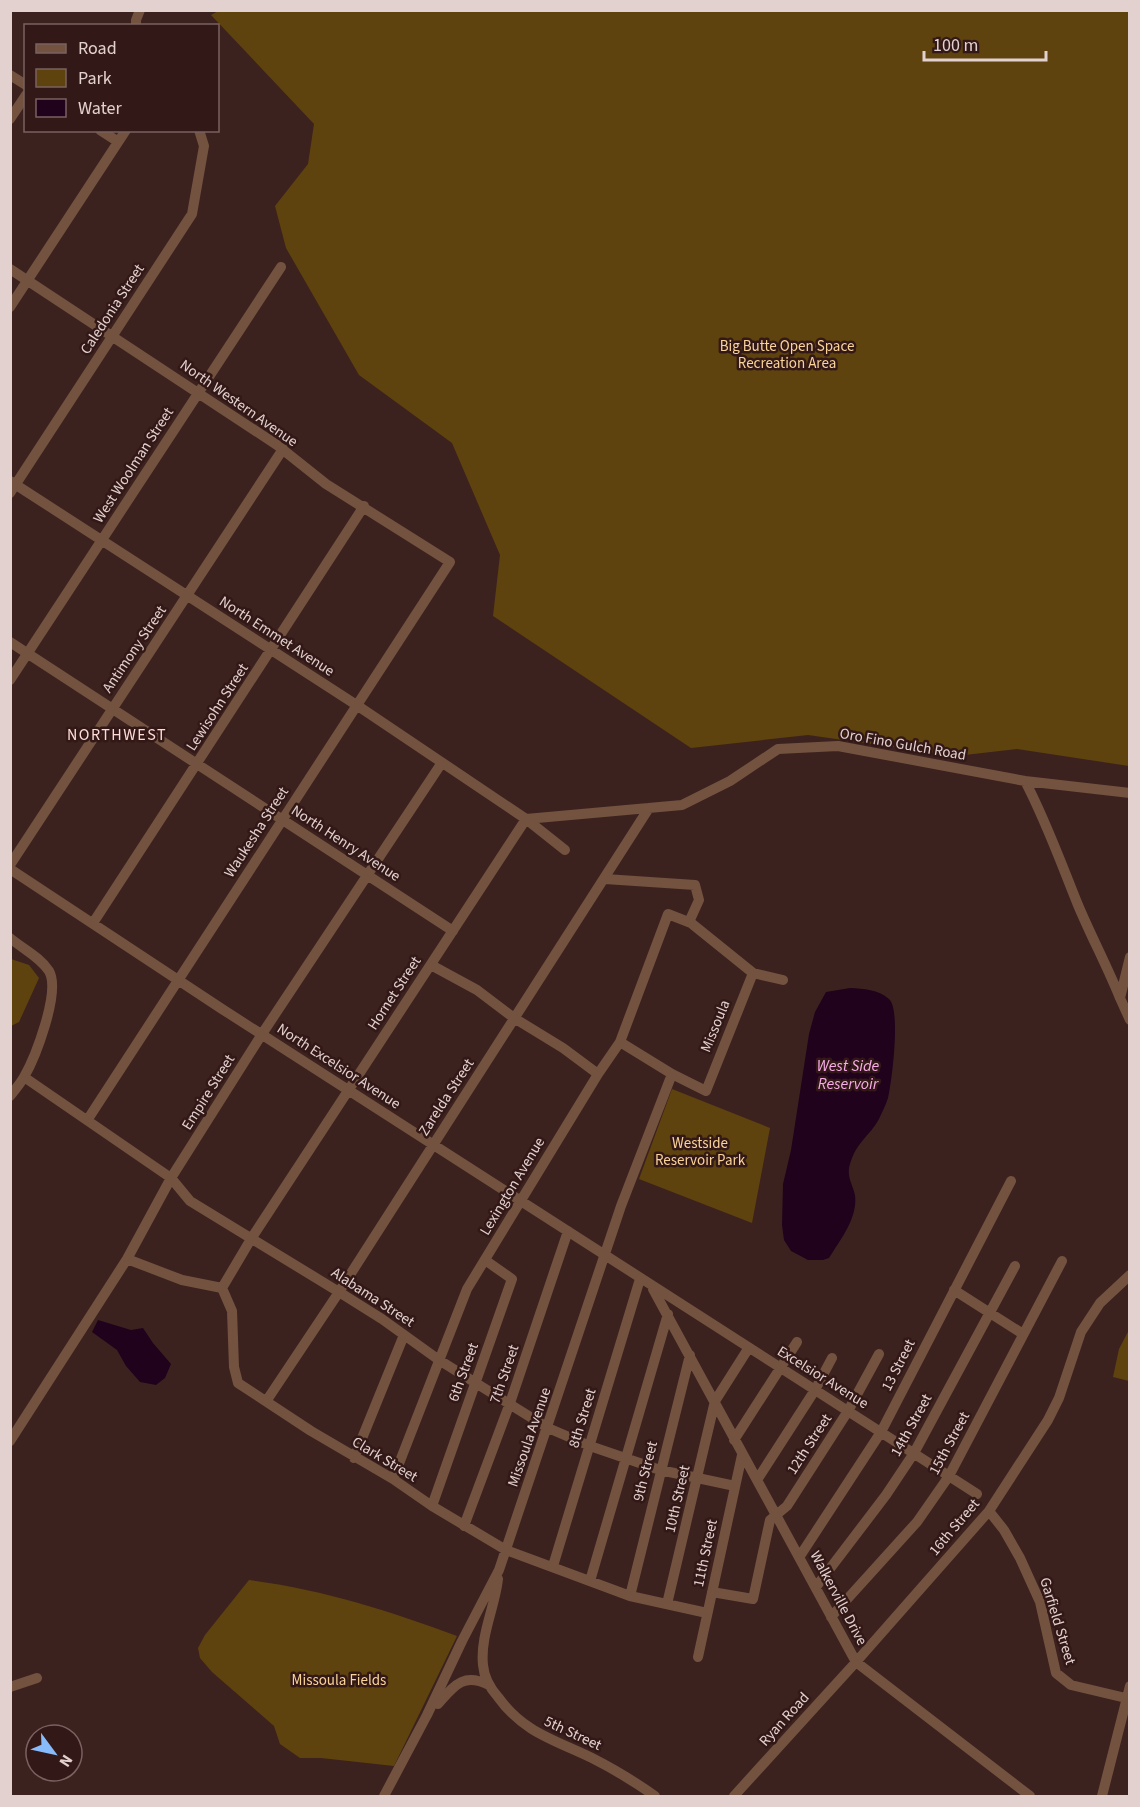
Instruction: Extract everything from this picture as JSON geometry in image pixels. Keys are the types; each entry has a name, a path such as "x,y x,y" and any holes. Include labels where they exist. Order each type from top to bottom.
{"street":[{"path":"10,75 24,84"},
{"path":"10,119 24,98"},
{"path":"103,132 117,141"},
{"path":"10,307 124,132"},
{"name":"Caledonia Street","path":"12,486 192,214 204,146 200,132"},
{"name":"West Woolman Street","path":"10,680 281,267"},
{"name":"North Western Avenue","path":"10,269 283,449 323,482 450,562"},
{"name":"Antimony Street","path":"10,867 283,449"},
{"name":"North Emmet Avenue","path":"12,486 101,540 358,706 441,764 526,819 565,850"},
{"name":"Lewisohn Street","path":"93,923 364,506"},
{"name":"Waukesha Street","path":"88,1119 450,562"},
{"name":"North Henry Avenue","path":"10,642 453,931"},
{"name":"Oro Fino Gulch Road","path":"649,808 682,805 730,781 778,749 838,746 1025,781 1130,793"},
{"name":"Empire Street","path":"10,1441 127,1259 171,1178 262,1034 441,764"},
{"path":"1025,781 1044,817 1078,906 1130,1020"},
{"path":"526,819 649,808"},
{"name":"Zarelda Street","path":"267,1400 339,1292 649,808"},
{"name":"Hornet Street","path":"222,1288 251,1239 526,819"},
{"name":"North Excelsior Avenue","path":"10,867 177,980 652,1287"},
{"path":"605,879 695,885 699,900 689,922 753,973 783,980"},
{"name":"Lexington Avenue","path":"393,1479 467,1289 598,1074 620,1042 668,914 689,922"},
{"path":"10,938 42,963 51,976 52,991 32,1060 24,1077 10,1096"},
{"path":"1120,998 1130,957"},
{"path":"431,965 477,990 514,1018 563,1047 598,1074"},
{"name":"Missoula","path":"672,1074 706,1091 753,973"},
{"path":"620,1042 672,1074"},
{"name":"Missoula Avenue","path":"384,1797 428,1716 462,1641 499,1570 621,1206 672,1074"},
{"name":"Alabama Street","path":"24,1077 171,1178 190,1201 339,1292 474,1383 510,1402 548,1428 590,1446 660,1470 735,1486"},
{"name":"13 Street","path":"800,1556 880,1432 1011,1181"},
{"name":"7th Street","path":"464,1526 510,1402 567,1231"},
{"path":"127,1259 182,1280 222,1288"},
{"name":"6th Street","path":"432,1506 512,1279 485,1260"},
{"name":"15th Street","path":"831,1617 923,1514 949,1476 1062,1261"},
{"name":"14th Street","path":"816,1587 914,1454 1015,1266"},
{"name":"16th Street","path":"856,1662 988,1511 1048,1419 1059,1398 1082,1332 1100,1303 1130,1275"},
{"name":"8th Street","path":"553,1566 640,1279"},
{"name":"Walkerville Drive","path":"652,1287 856,1662 1030,1797"},
{"name":"Excelsior Avenue","path":"652,1287 977,1494"},
{"name":"Clark Street","path":"222,1288 232,1311 234,1367 238,1383 354,1458 393,1479 432,1506 506,1550 630,1596 707,1613"},
{"path":"954,1290 1023,1334"},
{"path":"590,1581 668,1314"},
{"path":"354,1458 404,1335"},
{"path":"734,1440 797,1342"},
{"name":"10th Street","path":"667,1604 715,1401 748,1348"},
{"name":"12th Street","path":"777,1515 787,1506 848,1411 879,1354"},
{"name":"9th Street","path":"630,1596 690,1355"},
{"path":"757,1480 815,1390 832,1358"},
{"name":"11th Street","path":"698,1657 742,1455"},
{"name":"Garfield Street","path":"988,1511 1004,1530 1040,1602 1056,1673 1071,1684 1128,1698"},
{"path":"712,1592 753,1599 769,1523 777,1515"},
{"name":"5th Street","path":"499,1570 496,1596 484,1642 483,1665 489,1685 508,1712 525,1726 637,1783 655,1797"},
{"name":"Ryan Road","path":"734,1797 856,1662"},
{"path":"10,1687 37,1678"},
{"path":"428,1716 454,1686 468,1679 489,1685"},
{"path":"1102,1797 1130,1686"}],"green space":[{"name":"Big Butte Open Space Recreation Area","path":"220,10 1129,11 1129,766 1017,749 956,756 808,735 691,748 493,616 500,555 452,443 359,375 286,248 275,206 308,164 314,124 211,15"},
{"path":"11,959 29,965 39,978 19,1022 11,1026"},
{"name":"Westside Reservoir Park","path":"672,1089 770,1128 752,1223 639,1179"},
{"path":"1129,1330 1129,1381 1113,1377 1119,1349"},
{"name":"Missoula Fields","path":"249,1580 302,1589 355,1602 457,1636 394,1766 300,1758 280,1744 274,1726 212,1672 200,1658 198,1648 205,1635"}],"water":[{"name":"West Side Reservoir","path":"850,988 880,993 893,1005 895,1030 890,1089 879,1119 856,1150 850,1164 849,1176 855,1195 851,1220 829,1258 808,1260 791,1251 784,1240 783,1184 791,1150 809,1034 815,1012 826,992"},
{"path":"98,1320 131,1330 143,1328 171,1364 165,1378 156,1385 140,1382 126,1366 117,1350 92,1332"}],"district":[{"name":"NORTHWEST","path":"117,734"}]}
